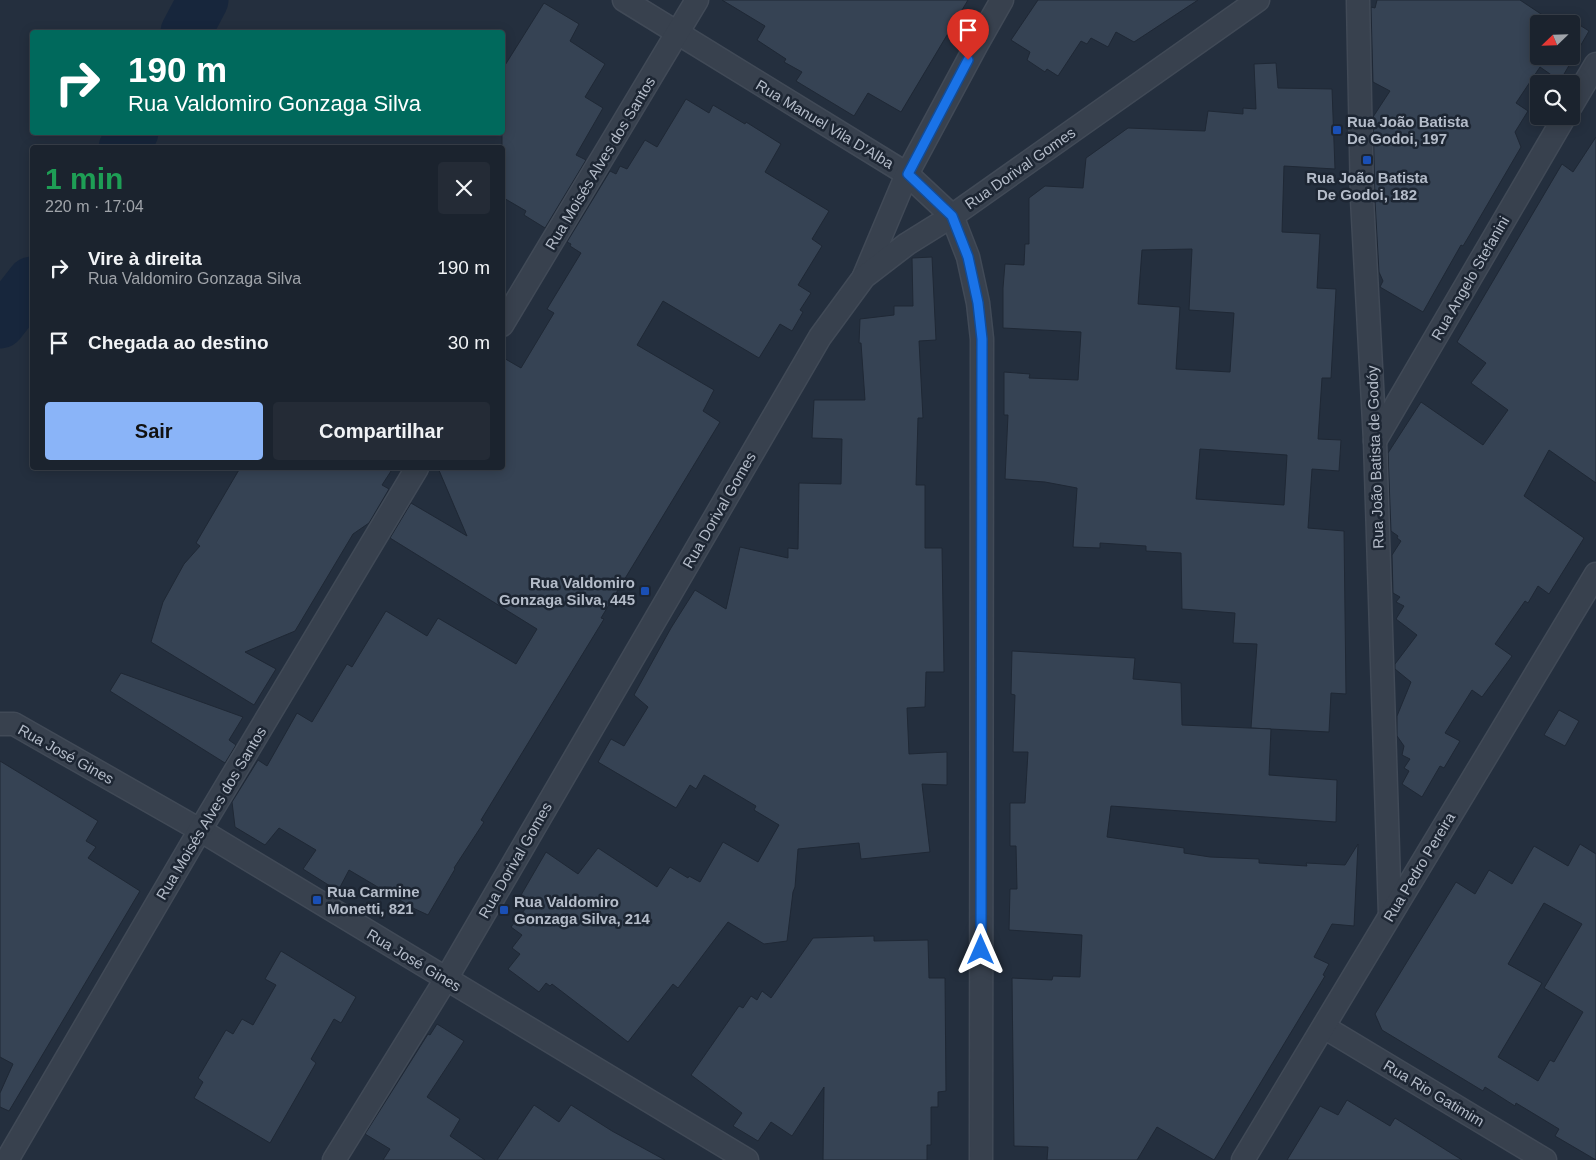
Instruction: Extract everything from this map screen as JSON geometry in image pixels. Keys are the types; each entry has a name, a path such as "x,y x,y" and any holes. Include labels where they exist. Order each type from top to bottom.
{"street":[{"name":"Rua Manuel Vila D'Alba","path":"624,0 908,174 952,216 968,257 978,303 982,339 980,1160"},
{"name":"Rua Moisés Alves dos Santos","path":"505,320 697,0"},
{"path":"864,277 908,174 1002,0"},
{"name":"Rua Dorival Gomes","path":"334,1160 446,979 820,337 864,277 907,244 952,216 1258,0"},
{"name":"Rua João Batista de Godóy","path":"1358,0 1362,199 1375,441 1390,914"},
{"path":"1580,91 1596,64"},
{"name":"Rua Angelo Stefanini","path":"1375,441 1560,125"},
{"name":"Rua Moisés Alves dos Santos","path":"7,1160 200,830 416,470"},
{"name":"Rua Pedro Pereira","path":"1243,1160 1596,574"},
{"name":"Rua José Gines","path":"0,724 14,724 200,830 748,1160"},
{"name":"Rua Rio Gatimim","path":"1324,1027 1545,1160"}],"building":[{"path":"722,0 968,0 901,112 868,93 854,116 796,81 802,72 784,62 786,59 757,40 765,26"},
{"path":"1038,0 1198,0 1134,42 1116,32 1108,47 1091,38 1087,44 1081,41 1058,76 1047,69 1045,72 1027,60 1030,52 1011,40"},
{"path":"1377,0 1520,0 1542,15 1530,15 1530,65 1569,65 1563,75 1551,75 1540,67 1535,75 1530,75 1530,82 1516,103 1528,111 1515,132 1521,147 1463,246 1461,245 1423,312 1380,287 1383,281 1379,272 1373,117 1390,91 1373,82 1371,7 1375,8"},
{"path":"544,3 579,24 570,41 605,64 585,97 603,108 576,155 586,160 545,228 524,215 526,211 505,199 505,145 502,145 502,135 505,135 505,65"},
{"path":"1580,25 1589,31 1580,47"},
{"path":"1276,63 1278,88 1332,89 1335,169 1284,166 1282,232 1320,234 1317,288 1336,289 1331,378 1322,378 1318,439 1341,440 1339,471 1312,469 1308,528 1344,531 1346,694 1331,693 1329,732 1251,728 1257,644 1233,643 1235,613 1182,609 1181,553 1146,551 1146,546 1100,543 1100,548 1073,547 1077,488 1045,482 1005,479 1008,415 1004,415 1004,372 1030,374 1029,378 1078,380 1081,332 1003,328 1005,264 1024,265 1025,244 1029,244 1029,198 1045,186 1083,188 1086,158 1128,128 1205,131 1208,111 1243,114 1243,108 1256,109 1254,64","holes":["1192,249 1189,310 1234,313 1230,372 1176,369 1180,307 1138,304 1142,250","1200,449 1287,455 1284,505 1196,499"]},
{"path":"686,99 709,113 713,105 745,124 746,122 781,144 765,172 829,211 812,239 822,246 798,285 811,293 800,310 803,312 792,331 780,324 759,358 663,301 637,345 714,390 703,411 720,422 601,618 604,619 481,820 484,822 454,868 428,915 349,870 338,891 303,869 316,850 279,828 265,845 235,827 232,802 258,760 267,766 297,713 312,722 347,664 352,667 386,611 427,636 438,618 516,664 537,629 390,538 411,503 467,536 439,470 505,470 505,359 521,368 554,313 547,309 581,253 567,242 610,171 616,174 620,166 627,169 645,140 657,147"},
{"path":"1596,137 1596,483 1549,450 1524,496 1584,538 1549,594 1538,586 1528,603 1525,601 1495,644 1512,656 1482,697 1472,690 1445,733 1460,741 1444,768 1440,766 1422,797 1402,784 1409,771 1404,768 1410,759 1402,755 1404,746 1397,736 1397,716 1411,682 1395,669 1395,664 1417,635 1396,619 1404,606 1396,602 1400,597 1393,593 1392,555 1401,541 1391,531 1388,453 1421,402 1483,445 1508,410 1471,383 1486,363 1457,342 1562,164 1573,172"},
{"path":"932,257 936,340 919,341 923,418 918,418 916,485 925,485 925,548 942,548 944,672 926,672 925,707 907,708 909,754 947,752 947,785 922,784 930,852 861,859 859,843 798,849 795,887 787,941 764,944 728,922 678,988 673,984 628,1042 552,984 550,986 546,983 539,992 508,969 520,954 512,948 522,935 511,927 526,908 517,902 546,852 578,874 598,848 657,887 670,867 688,878 689,876 700,882 723,842 758,862 779,825 754,810 756,806 704,775 696,789 690,785 676,808 598,762 611,739 624,746 648,707 634,695 671,628 695,590 726,609 740,547 788,558 788,548 798,549 799,483 841,484 842,439 812,438 814,400 865,400 861,343 859,343 860,319 894,315 894,306 913,306 912,258"},
{"path":"239,470 392,470 382,485 389,489 369,523 353,534 295,631 245,652 276,669 254,705 151,642 163,602 184,564 200,546 196,543"},
{"path":"1012,651 1135,658 1133,679 1181,683 1182,725 1271,729 1269,775 1337,780 1336,822 1111,806 1107,837 1184,848 1184,853 1210,857 1259,859 1259,863 1307,866 1306,863 1345,865 1358,844 1354,926 1332,924 1314,957 1329,964 1323,975 1325,976 1214,1160 1157,1127 1137,1160 1047,1160 1048,1147 1014,1146 1012,978 1052,980 1053,976 1080,977 1082,935 1009,930 1010,889 1017,889 1016,846 1010,846 1010,803 1025,803 1028,752 1013,752 1015,695 1011,694"},
{"path":"121,673 243,717 229,740 236,745 225,763 110,691"},
{"path":"1559,710 1579,721 1565,746 1544,735"},
{"path":"0,761 98,821 86,841 96,847 88,858 140,891 9,1111 0,1107 0,1093 13,1064 0,1057"},
{"path":"1580,844 1596,854 1596,1160 1555,1136 1559,1129 1516,1103 1515,1106 1485,1087 1483,1091 1382,1030 1375,1014 1456,882 1475,894 1489,870 1512,884 1534,846 1568,866","holes":["1544,903 1582,924 1544,988 1583,1012 1554,1062 1550,1060 1538,1081 1498,1057 1542,983 1508,964"]},
{"path":"874,936 874,941 928,940 929,978 945,978 946,1091 938,1092 938,1107 931,1107 931,1145 927,1145 927,1160 823,1160 824,1087 792,1136 771,1122 758,1141 733,1126 742,1113 691,1075 739,1006 743,1008 751,996 757,1000 762,991 771,998 813,938"},
{"path":"281,951 356,997 341,1023 334,1019 311,1059 316,1063 270,1143 194,1098 203,1082 198,1078 226,1030 233,1034 242,1019 253,1025 276,985 265,979"},
{"path":"437,1024 464,1041 427,1097 460,1119 450,1136 485,1160 383,1160 390,1149 365,1134 428,1034 430,1035"},
{"path":"1347,1100 1390,1126 1395,1118 1462,1160 1287,1160 1320,1106 1338,1115"},
{"path":"534,1105 559,1122 571,1105 612,1131 665,1160 497,1160"}],"waterway":[{"path":"187,30 203,0"},
{"path":"126,145 131,135"},
{"path":"0,323 30,285"}],"place":[{"name":"Rua João Batista De Godoi, 197","path":"1337,130"},
{"name":"Rua João Batista De Godoi, 182","path":"1367,160"},
{"name":"Rua Valdomiro Gonzaga Silva, 445","path":"645,591"},
{"name":"Rua Carmine Monetti, 821","path":"317,900"},
{"name":"Rua Valdomiro Gonzaga Silva, 214","path":"504,910"}],"route":[{"path":"968,60 908,174 952,216 968,257 978,303 982,339 981,950"}]}
